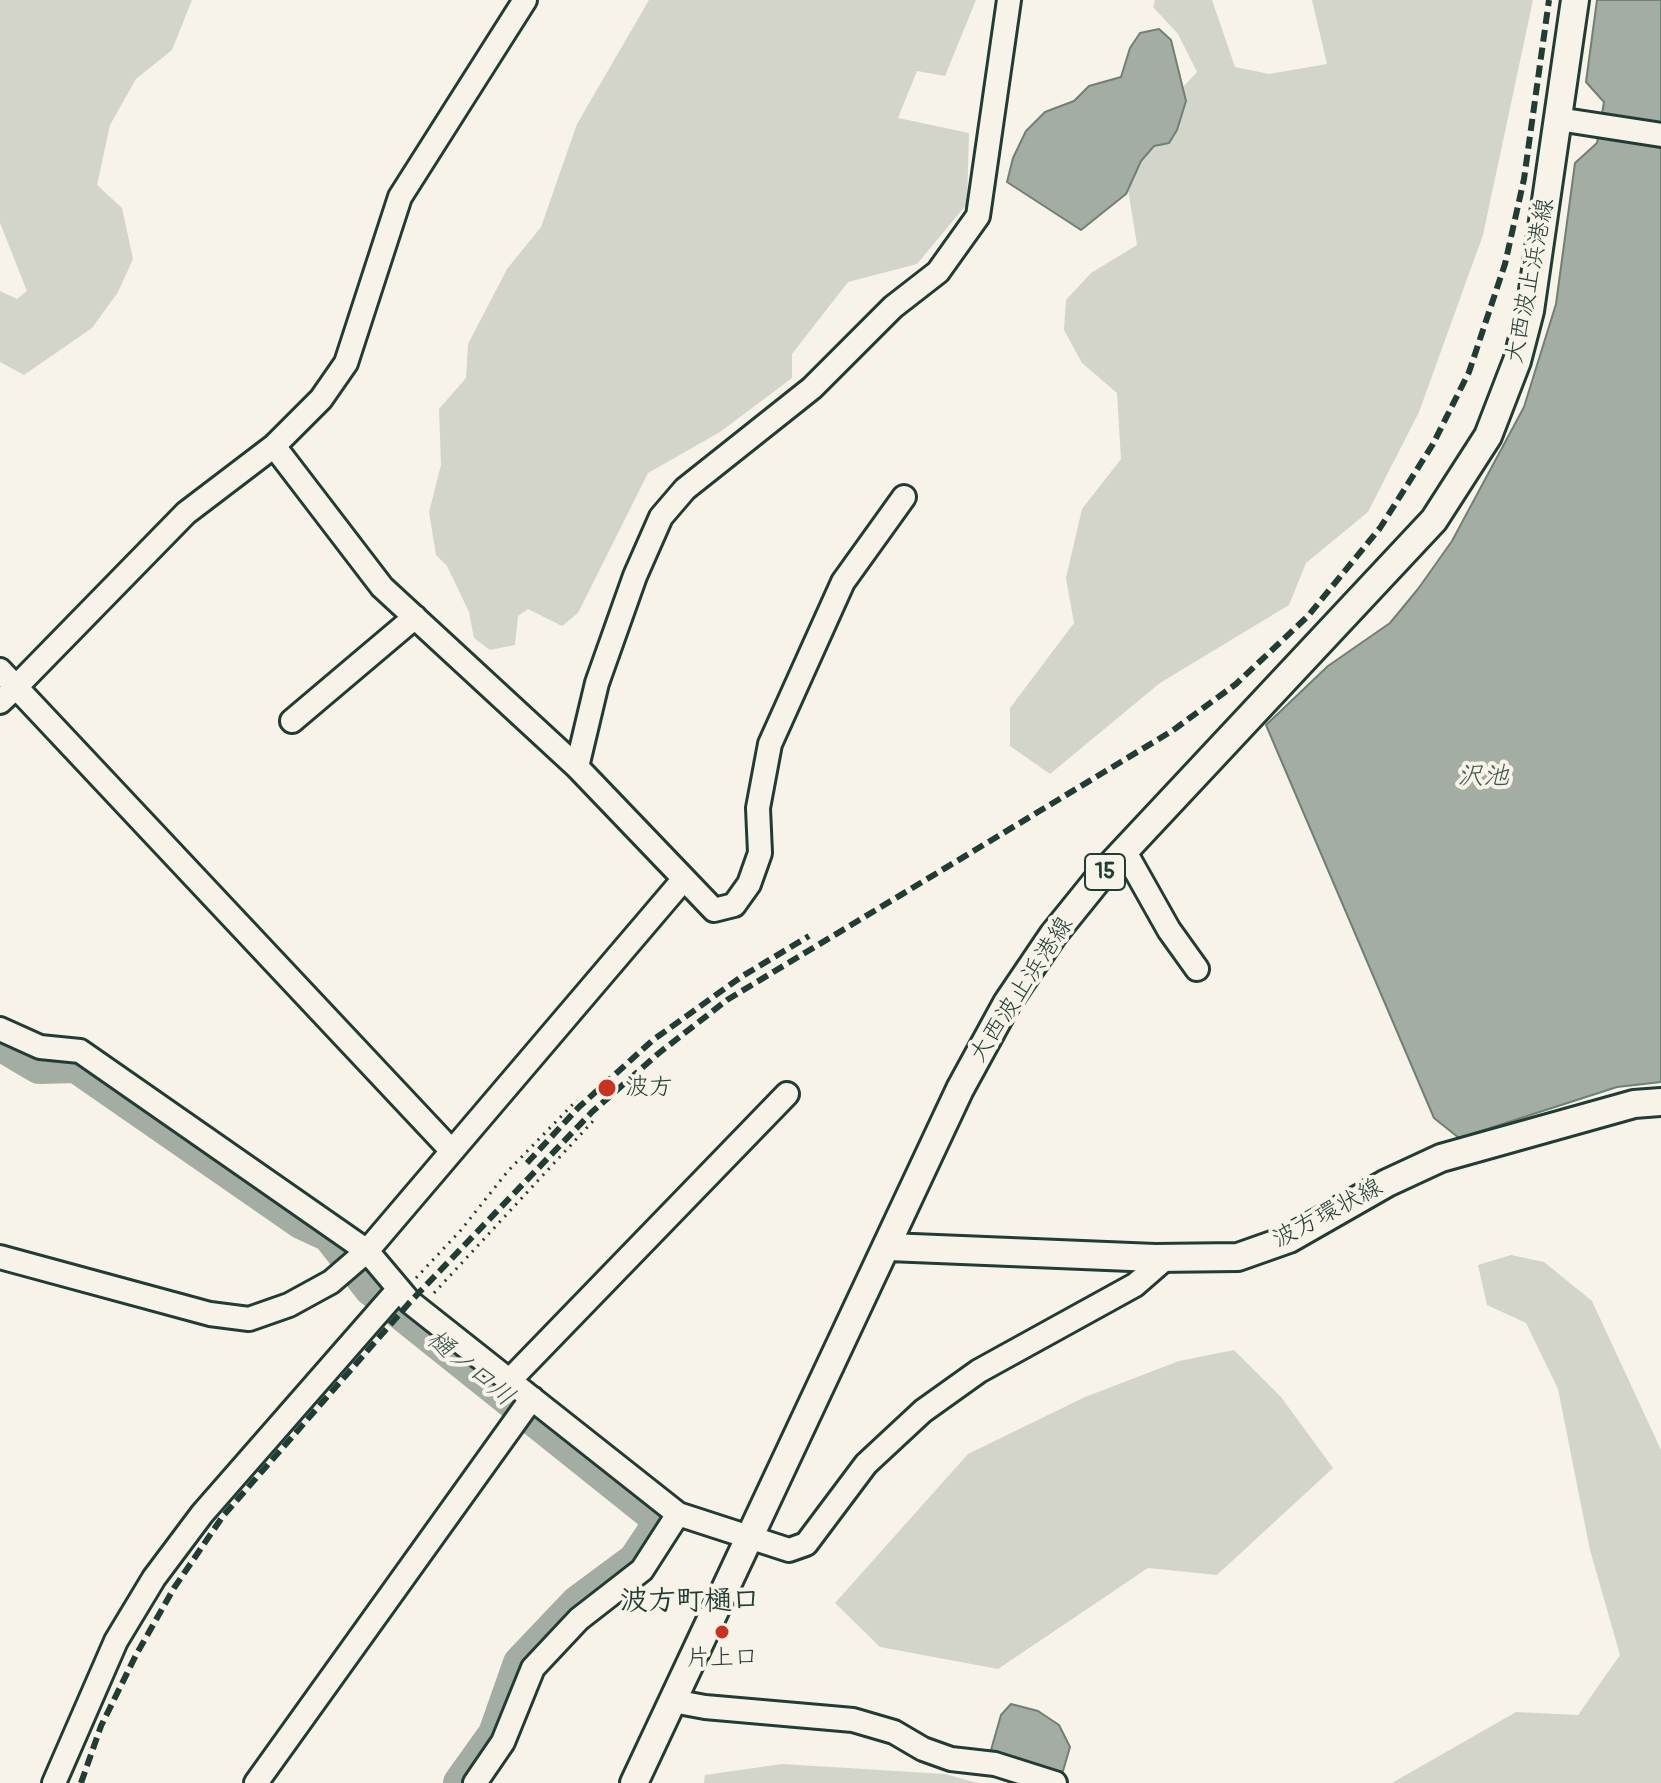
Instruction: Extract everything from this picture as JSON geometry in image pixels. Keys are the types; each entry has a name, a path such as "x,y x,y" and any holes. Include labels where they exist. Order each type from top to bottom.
{"main road":[{"name":"大西波止浜港線","path":"634,1783 889,1247 960,1089 1007,1003 1053,935 1124,850 1434,520 1488,436 1517,361 1530,311 1569,121 1575,0"},
{"name":"波方環状線","path":"889,1247 1166,1258 1238,1257 1289,1239 1387,1183 1441,1158 1634,1104 1661,1102"}],"street":[{"path":"8,694 186,513 274,446 321,399 346,363 400,197 525,0"},
{"path":"577,767 597,683 635,576 661,517 685,489 812,388 893,307 938,272 978,216 1009,0"},
{"path":"1569,121 1661,135"},
{"path":"274,446 382,587 577,767 714,910 734,905 749,884 760,853 758,808 770,744 843,582 904,497"},
{"path":"292,721 415,617"},
{"path":"0,670 8,694 450,1149"},
{"path":"1124,850 1169,930 1197,969"},
{"path":"0,1257 210,1314 249,1319 289,1305 331,1282 367,1251 450,1149 683,880"},
{"path":"0,1029 40,1047 80,1051 367,1251 397,1291 419,1310 678,1514 789,1550 806,1544 866,1464 923,1411 979,1371 1135,1285 1166,1258"},
{"path":"509,1381 787,1094"},
{"path":"54,1783 116,1641 154,1578 202,1514 397,1291"},
{"path":"256,1783 532,1398"},
{"path":"475,1783 503,1742 533,1668 579,1619 642,1570 678,1514"},
{"path":"673,1701 705,1707 853,1720 894,1732 923,1749 951,1759 995,1764 1055,1783"}],"path":[{"path":"397,1291 421,1273 508,1171 577,1100"},
{"path":"419,1310 594,1120"}],"shaded area":[{"path":"0,0 192,0 172,50 136,79 110,125 97,185 122,208 133,259 118,292 92,328 24,375 0,362 0,291 17,299 27,291 0,223"},
{"path":"649,0 976,0 945,76 917,71 898,118 969,133 967,204 917,264 848,282 792,354 792,378 720,432 648,473 578,613 562,626 528,609 518,616 515,645 490,650 474,638 469,612 447,566 436,555 429,512 441,465 439,409 466,378 468,344 507,269 541,227 577,124"},
{"path":"1155,0 1212,0 1235,67 1269,74 1327,64 1312,0 1533,0 1483,235 1419,412 1368,512 1306,563 1289,605 1160,683 1050,774 1010,746 1010,708 1074,623 1066,578 1082,509 1121,459 1117,393 1082,363 1064,330 1066,300 1091,273 1137,245 1122,152 1197,72 1178,34 1153,7"},
{"path":"1511,1255 1544,1262 1592,1301 1661,1450 1661,1783 1392,1783 1516,1712 1578,1715 1620,1655 1590,1550 1558,1389 1526,1323 1487,1305 1478,1265"},
{"path":"1234,1350 1281,1397 1333,1468 1217,1575 1148,1568 998,1669 880,1647 835,1603 968,1454 1085,1397 1179,1361"},
{"path":"782,1764 945,1774 978,1783 704,1783 705,1775"}],"water":[{"name":"沢池","path":"1597,0 1661,0 1661,1082 1617,1087 1459,1138 1434,1118 1266,725 1328,666 1390,623 1418,589 1452,541 1524,407 1556,304 1575,163 1597,143 1604,102 1586,82"},
{"path":"1159,29 1171,40 1186,101 1177,130 1169,143 1154,146 1141,161 1126,194 1081,230 1007,182 1013,158 1026,131 1045,112 1074,101 1089,86 1121,77 1130,48 1140,33"},
{"path":"1011,1704 1038,1711 1059,1725 1070,1747 1063,1771 1050,1775 989,1757 1001,1715"}],"waterway":[{"name":"樋ノ口川","path":"0,1044 39,1067 76,1066 301,1222 329,1235 371,1289 661,1521 635,1560 577,1603 520,1663 495,1734 460,1783"}],"railway":[{"path":"81,1783 101,1726 136,1655 174,1588 223,1516 410,1302 592,1112 659,1053 727,1000 1172,731 1236,684 1308,616 1380,528 1433,444 1469,372 1505,264 1524,179 1549,0"},
{"path":"527,1163 579,1107 653,1040 741,977 809,936"}],"place":[{"name":"波方","path":"607,1088"},
{"name":"片上口","path":"722,1632"}],"district":[{"name":"波方町樋口","path":"690,1602"}]}
